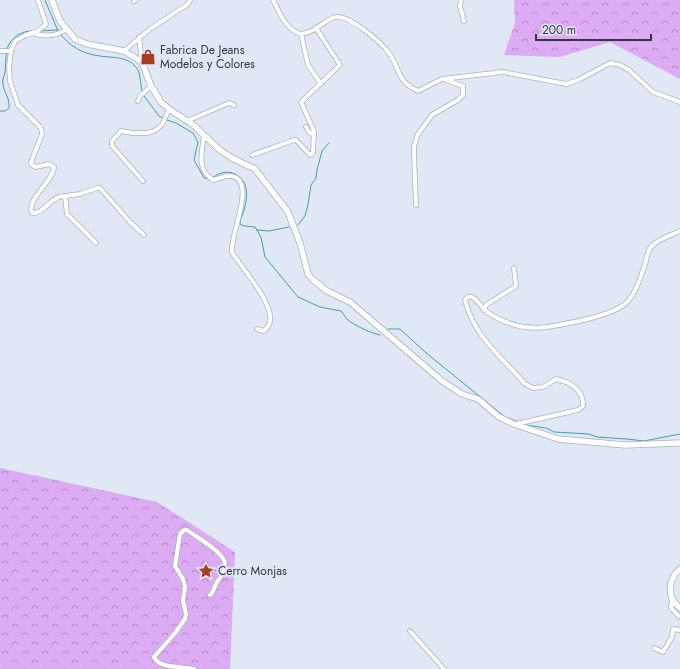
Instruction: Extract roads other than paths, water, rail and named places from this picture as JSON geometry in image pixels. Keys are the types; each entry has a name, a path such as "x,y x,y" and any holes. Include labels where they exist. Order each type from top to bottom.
{"main road":[{"path":"52,0 60,21 66,31 75,39 87,44 124,51 142,62 151,86 161,102 169,110 187,121 220,150 232,158 255,169 288,212 300,243 308,274 326,292 350,302 448,386 462,394 478,399 499,417 514,424 558,439 625,445 680,443"},
{"path":"680,569 670,583 674,604 680,608"}],"street":[{"path":"38,0 46,24 38,31 15,41 10,51 8,74 18,105 41,128 42,134 31,162 32,165 36,167 49,164 54,167 52,173 30,207 31,211 32,213 37,213 56,198 80,194 100,188 130,222 144,235"},
{"path":"124,51 139,37 188,4 190,0"},
{"path":"273,0 285,22 293,30 301,34 336,17 341,17 354,24 382,45 391,56 404,82 411,88 418,91 442,79 446,80 502,72 566,84 578,80 610,63 620,65 629,70 653,92 680,102"},
{"path":"461,0 460,6 464,21"},
{"path":"252,155 294,140 296,140 308,153 311,155 313,153 314,134 301,102 340,65 316,28"},
{"path":"32,33 43,37 57,36 66,31"},
{"path":"301,34 308,65 321,84"},
{"path":"139,37 142,62"},
{"path":"1,51 10,51"},
{"path":"416,205 415,141 418,134 432,115 458,100 463,95 463,86 446,80"},
{"path":"138,101 144,91 151,86"},
{"path":"187,121 229,103 234,105"},
{"path":"143,181 112,146 112,141 121,131 147,133 154,131 162,125 169,110"},
{"path":"306,127 309,132 314,134"},
{"path":"204,136 202,166 207,175 211,179 215,180 222,176 232,176 238,180 242,186 241,207 232,253 264,298 268,308 271,319 269,326 264,331 257,329"},
{"path":"65,196 67,214 96,243"},
{"path":"514,424 526,423 578,410 583,406 582,397 578,390 565,381 556,379 543,387 533,388 525,384 484,340 467,309 466,298 472,297 484,310 508,324 536,328 579,322 625,304 635,290 649,248 662,238 680,231"},
{"path":"484,310 486,305 516,286 514,268"},
{"path":"194,669 159,664 154,657 176,633 185,619 186,614 183,601 185,588 183,579 175,566 180,534 184,530 206,543 223,558 226,564 224,572 210,595"},
{"path":"672,598 671,608 680,616"},
{"path":"654,648 662,652 672,637 673,629 680,630"},
{"path":"410,631 444,669"}],"waterway":[{"path":"45,0 58,31"},
{"path":"40,31 57,30"},
{"path":"7,49 11,41 21,33 33,31"},
{"path":"60,34 68,43 83,52 124,59 132,63 139,72 142,91"},
{"path":"0,111 5,111 9,108 9,101 4,90 3,82 7,52"},
{"path":"144,96 159,116 164,119"},
{"path":"167,120 176,123 193,133 198,142 194,160 204,178 209,179"},
{"path":"298,225 305,216 311,185 316,178 322,151 329,143"},
{"path":"212,178 220,173 229,172 240,177 243,181 247,195 240,224 255,227 261,237 265,257 298,297 320,307 341,311 347,319 354,324 380,335"},
{"path":"257,230 269,231 289,227"},
{"path":"388,329 400,329 425,352 505,417 519,422"},
{"path":"526,425 546,428 554,432 589,434 597,437 644,441 680,434"}],"place":[{"name":"Fabrica De Jeans Modelos y Colores","path":"148,57"},
{"name":"Cerro Monjas","path":"206,571"}]}
